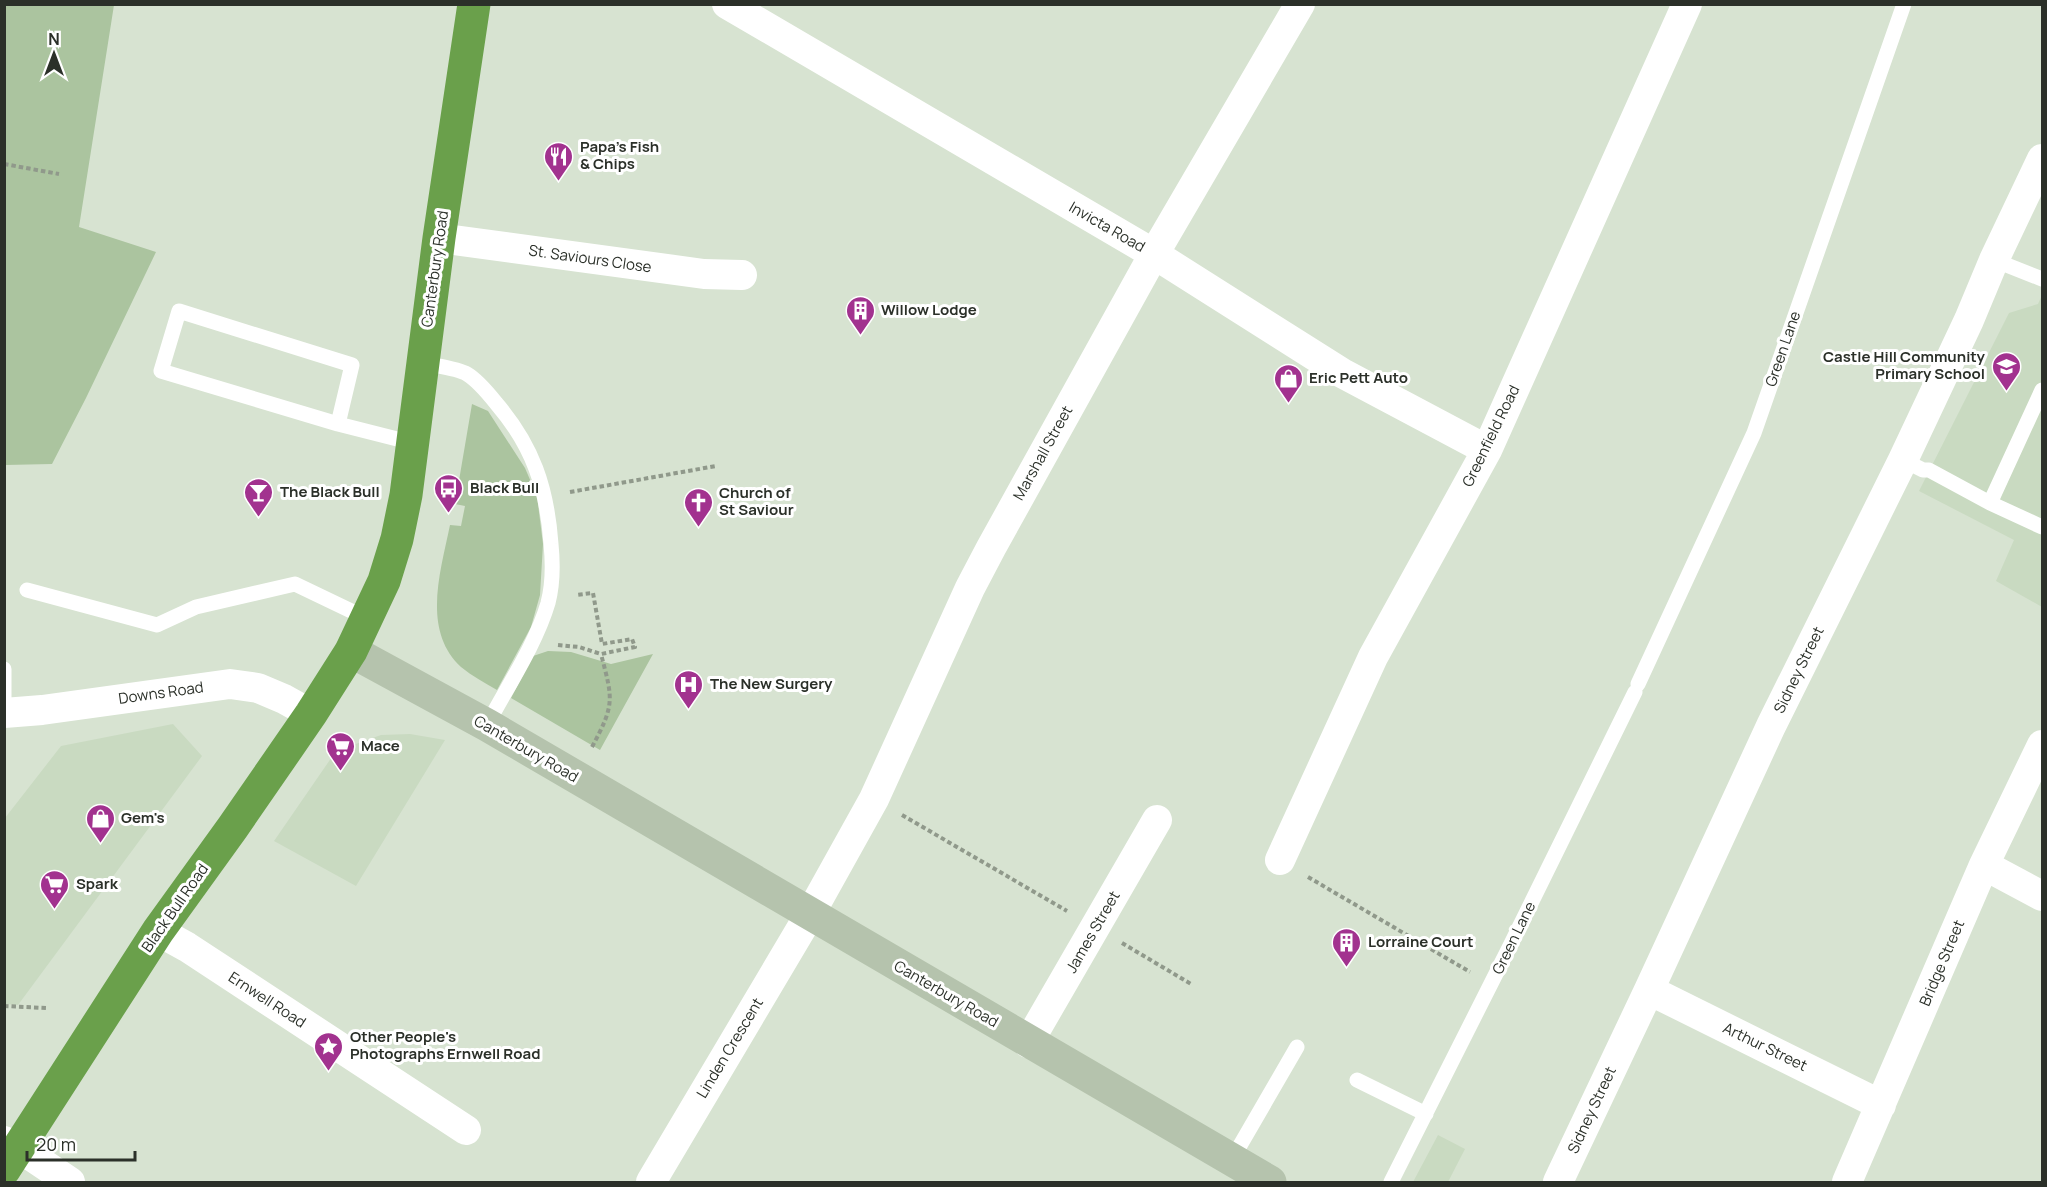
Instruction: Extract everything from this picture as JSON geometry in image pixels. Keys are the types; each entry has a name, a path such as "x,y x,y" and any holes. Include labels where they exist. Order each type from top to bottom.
{"highway":[{"name":"Canterbury Road","path":"351,651 384,581 397,539 406,495 458,99 474,4"},
{"name":"Black Bull Road","path":"9,1152 158,931 311,714 351,651"}],"street":[{"name":"Invicta Road","path":"727,4 1154,254 1342,373 1487,450"},
{"name":"Greenfield Road","path":"1280,861 1373,657 1487,450 1687,4"},
{"name":"Marshall Street","path":"810,914 874,799 969,588 1154,254 1298,5"},
{"name":"Sidney Street","path":"1558,1182 1650,990 1771,726 1903,460 1969,320 1994,260 2043,159"},
{"name":"St. Saviours Close","path":"439,238 704,274 742,275"},
{"name":"Canterbury Road","path":"351,651 487,725 1270,1182"},
{"name":"Downs Road","path":"4,713 42,710 230,684 258,688 311,714"},
{"name":"Bridge Street","path":"1847,1182 1984,865 2043,745"},
{"name":"James Street","path":"1028,1042 1157,820"},
{"path":"1984,865 2043,896"},
{"name":"Linden Crescent","path":"654,1182 810,914"},
{"name":"Ernwell Road","path":"158,931 187,947 466,1130"},
{"name":"Arthur Street","path":"1650,990 1881,1105"},
{"path":"9,1152 70,1182"}],"lane":[{"name":"Green Lane","path":"1391,1182 1636,688 1754,434 1904,4"},
{"path":"1994,260 2043,279"},
{"path":"338,424 352,365 179,311 160,371 338,424 413,443"},
{"path":"423,363 466,374 490,395 514,423 530,453 546,496 552,557 549,599 528,647 487,725"},
{"path":"1990,503 2043,390"},
{"path":"1903,460 1923,470 1929,470 1990,503 2043,527"},
{"path":"27,590 157,625 196,607 295,584 368,619"},
{"path":"4,669 4,705"},
{"path":"1231,1161 1297,1047"},
{"path":"1357,1080 1426,1114"}],"path":[{"path":"4,164 59,174"},
{"path":"546,496 716,466"},
{"path":"528,647 548,645 579,647 601,654 635,647 632,639 602,644 593,593 549,599"},
{"path":"588,755 607,718 611,699 601,654"},
{"path":"874,799 1191,984"},
{"path":"1280,861 1491,984"},
{"path":"4,1006 46,1008"}],"shaded area":[{"path":"4,5 114,5 79,227 156,252 52,464 5,465"},
{"name":"Castle Hill Community Primary School","path":"2042,295 2042,607 1996,581 2014,540 1919,491 2009,313 2038,304"},
{"path":"472,404 488,411 525,468 537,496 543,544 540,595 531,627 497,690 461,667 449,652 441,636 438,618 439,580 450,525 461,526 465,506 455,504"},
{"path":"548,651 571,652 611,664 653,654 600,750 511,698 533,656"},
{"path":"173,724 202,756 18,1005 5,1004 5,818 61,746"},
{"path":"410,734 445,740 356,886 274,841 336,751 381,735"},
{"path":"1438,1135 1465,1149 1448,1182 1413,1182"}],"place":[{"name":"Papa's Fish & Chips","path":"559,182"},
{"name":"Willow Lodge","path":"860,336"},
{"name":"Castle Hill Community Primary School","path":"2006,392"},
{"name":"Eric Pett Auto","path":"1288,404"},
{"name":"Black Bull","path":"449,514"},
{"name":"The Black Bull","path":"259,518"},
{"name":"Church of St Saviour","path":"698,528"},
{"name":"The New Surgery","path":"689,710"},
{"name":"Mace","path":"340,772"},
{"name":"Gem's","path":"100,844"},
{"name":"Spark","path":"55,910"},
{"name":"Lorraine Court","path":"1347,968"},
{"name":"Other People's Photographs Ernwell Road","path":"329,1072"}]}
